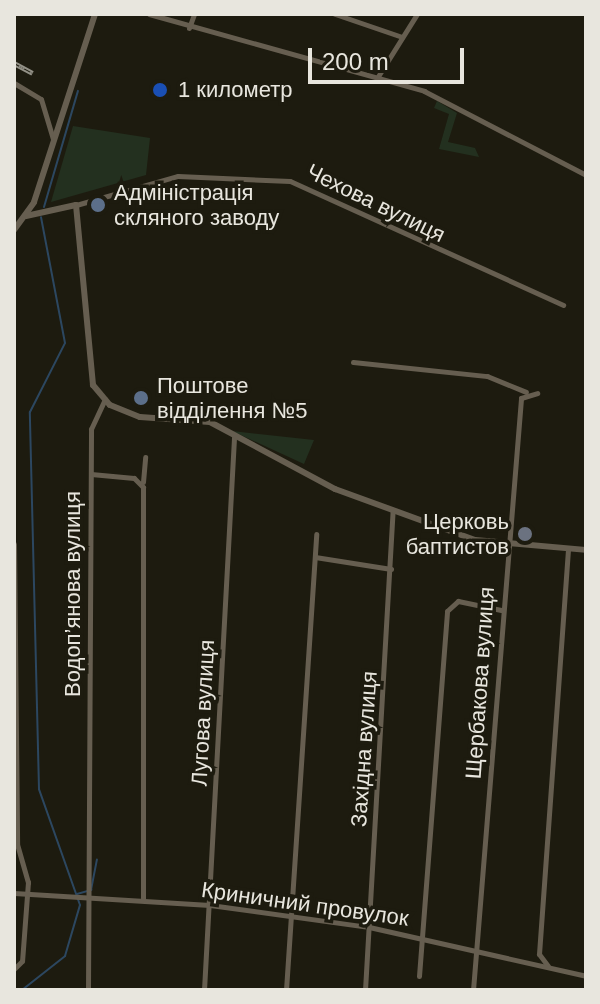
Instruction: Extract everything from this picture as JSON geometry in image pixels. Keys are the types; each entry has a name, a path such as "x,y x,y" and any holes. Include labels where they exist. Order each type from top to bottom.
{"street":[{"path":"16,228 26,216 74,83 95,14"},
{"path":"149,14 441,99 586,175"},
{"path":"189,28 194,14"},
{"path":"335,14 402,37"},
{"path":"377,78 417,14"},
{"path":"14,83 41,99 53,139"},
{"name":"Чехова вулиця","path":"26,216 178,176 290,181 563,305"},
{"path":"76,205 93,385 105,399 140,417 210,422 234,437 393,510 506,547 586,550"},
{"path":"353,362 487,376 526,392 537,393"},
{"name":"Щербакова вулиця","path":"473,990 506,547 526,392"},
{"name":"Водоп’янова вулиця","path":"88,990 80,896 91,429 105,399"},
{"name":"Лугова вулиця","path":"204,990 234,437"},
{"path":"143,899 145,457"},
{"path":"91,474 134,478 143,487"},
{"name":"Західна вулиця","path":"365,990 393,510"},
{"path":"286,990 316,534"},
{"path":"14,544 17,844 26,893 22,961 14,969"},
{"path":"549,966 539,954 568,548"},
{"path":"315,557 391,569"},
{"path":"419,976 447,611 458,601 501,610"},
{"name":"Криничний провулок","path":"14,893 210,905 369,927 526,958 586,976"},
{"path":"526,958 539,954"}],"green space":[{"path":"437,101 457,113 448,142 475,148 479,157 439,149 449,114 434,108"},
{"path":"73,126 150,138 146,175 51,202"},
{"path":"232,431 314,440 304,464"}],"waterway":[{"path":"44,207 78,91"},
{"path":"22,990 65,956 80,905 39,789 30,412 65,343 41,217"},
{"path":"77,894 91,890 97,860"}],"railway":[{"path":"14,63 33,73"}],"place":[{"name":"1 километр","path":"160,90"},
{"name":"Адміністрація скляного заводу","path":"98,205"},
{"name":"Поштове відділення №5","path":"141,398"},
{"name":"Церковь баптистов","path":"525,534"}]}
